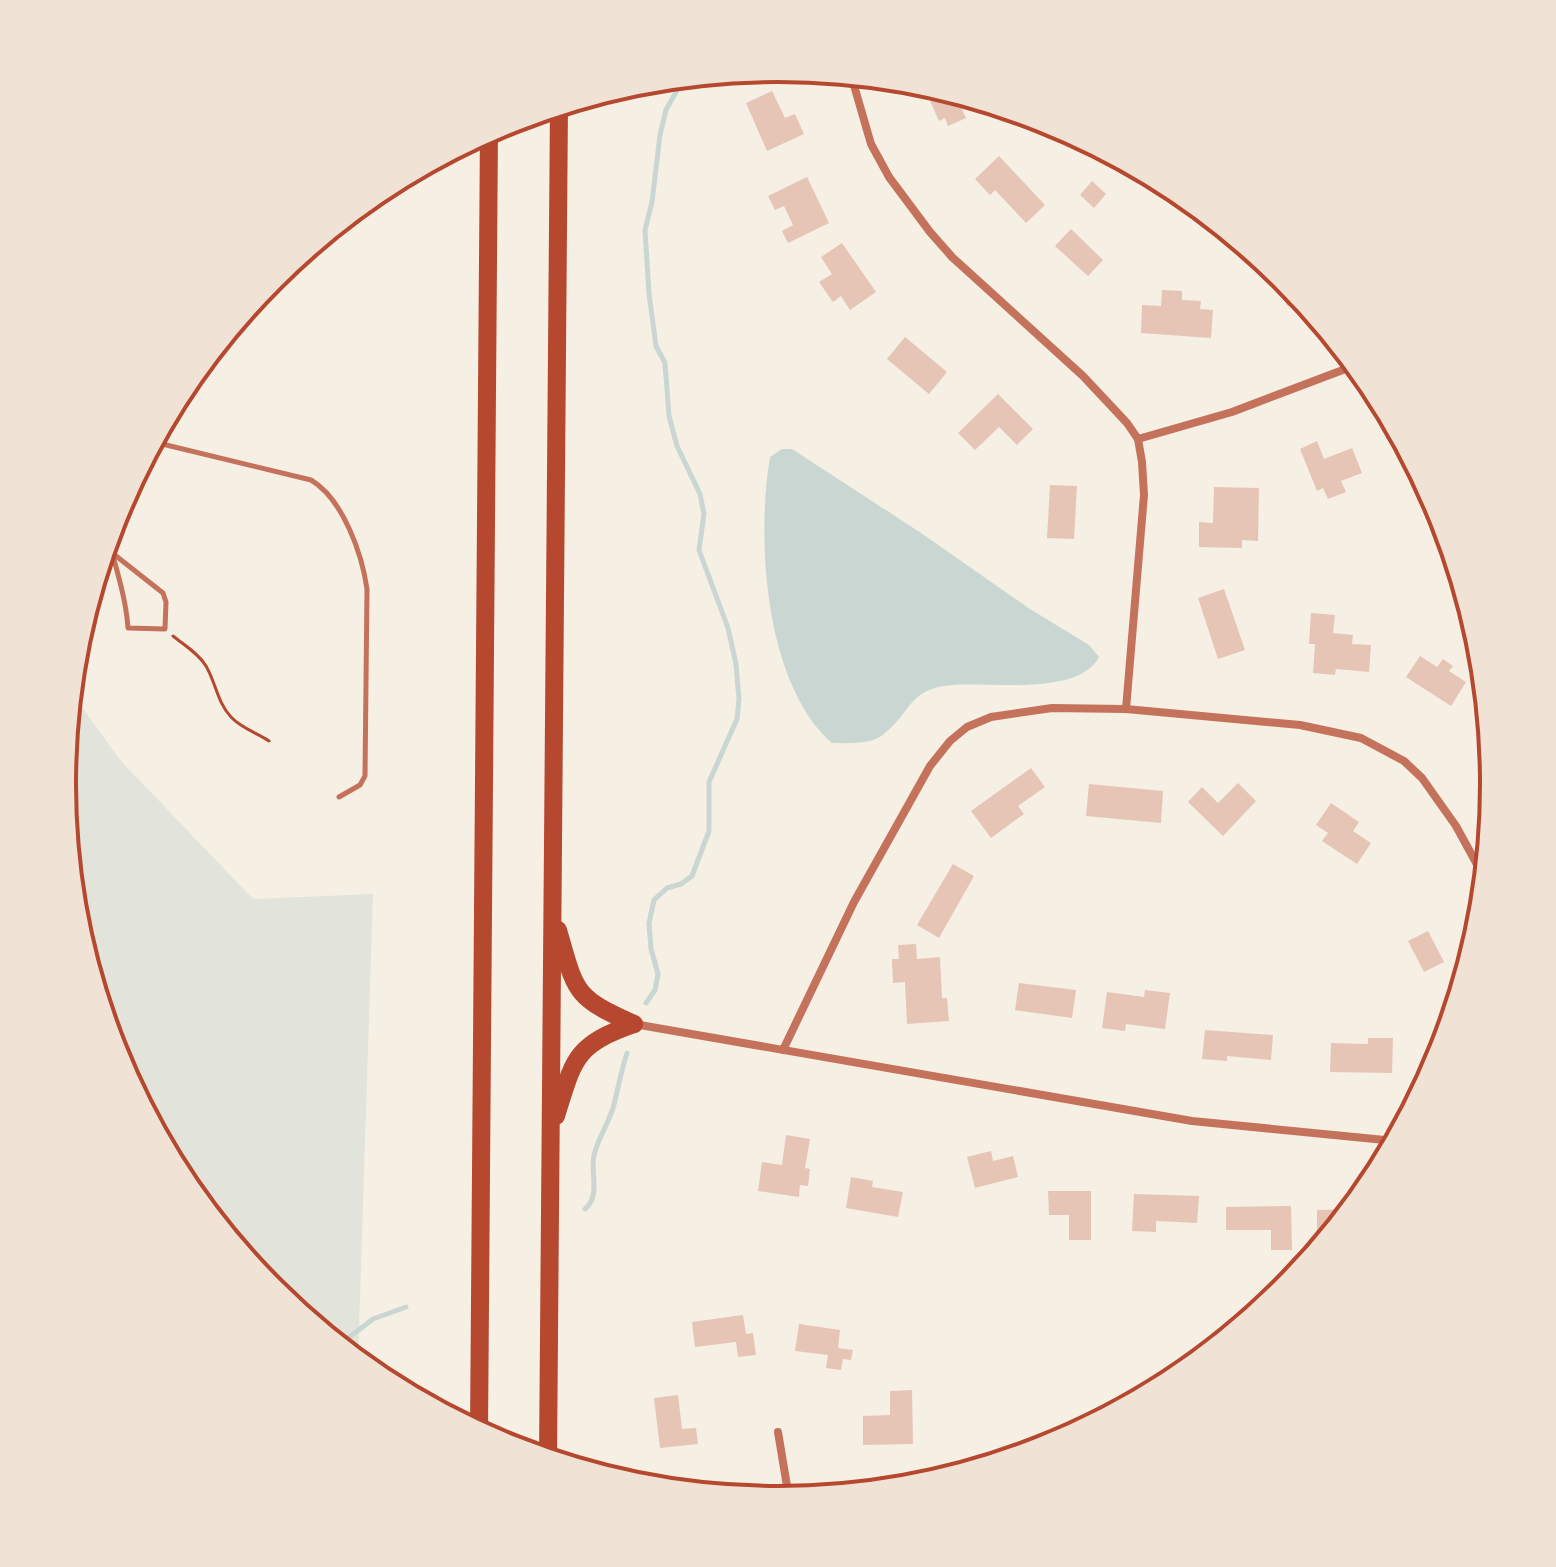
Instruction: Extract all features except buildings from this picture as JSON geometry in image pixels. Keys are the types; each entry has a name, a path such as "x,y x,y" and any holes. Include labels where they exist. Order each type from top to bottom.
{"highway":[{"path":"557,272 568,114"},
{"path":"548,1447 559,117"},
{"path":"479,1418 488,145"},
{"path":"553,912 571,972 583,996 606,1012 634,1024"},
{"path":"550,1138 572,1065 580,1054 604,1035 634,1024"}],"street":[{"path":"854,86 871,144 889,177 930,232 952,257 1083,376 1138,439 1144,495 1126,709"},
{"path":"1138,439 1232,412 1345,369"},
{"path":"783,1050 866,879 930,766 950,741 967,727 991,717 1052,708 1126,709 1334,730 1382,747 1404,761 1438,798 1475,862"},
{"path":"634,1024 1177,1119 1383,1140"},
{"path":"778,1432 787,1486"}],"lane":[{"path":"163,444 311,480 322,487 340,510 361,562 367,589 365,776 360,785 339,797"},
{"path":"113,559 127,610 128,628 165,629 166,602 163,593 114,555"}],"path":[{"path":"165,629 199,657 229,716 269,741"}],"shaded area":[{"path":"782,449 792,449 921,533 1030,609 1089,645 1099,657 1089,669 1054,682 939,687 919,696 880,737 860,742 832,743 810,717 792,685 779,648 771,609 764,528 766,491 770,457"},
{"path":"81,706 120,760 253,899 373,894 358,1345 282,1280 221,1211 170,1134 129,1052 100,965 82,875 76,784"}],"waterway":[{"path":"646,1003 655,990 658,974 651,949 649,923 654,900 667,888 681,884 692,876 709,831 709,782 737,719 739,699 728,628 699,550 704,514 700,494 677,446 669,416 665,363 656,346 649,294 645,230 652,202 660,135 666,110 677,89"},
{"path":"585,1209 593,1197 594,1155 613,1108 627,1053"},
{"path":"348,1338 373,1319 406,1307"}]}
